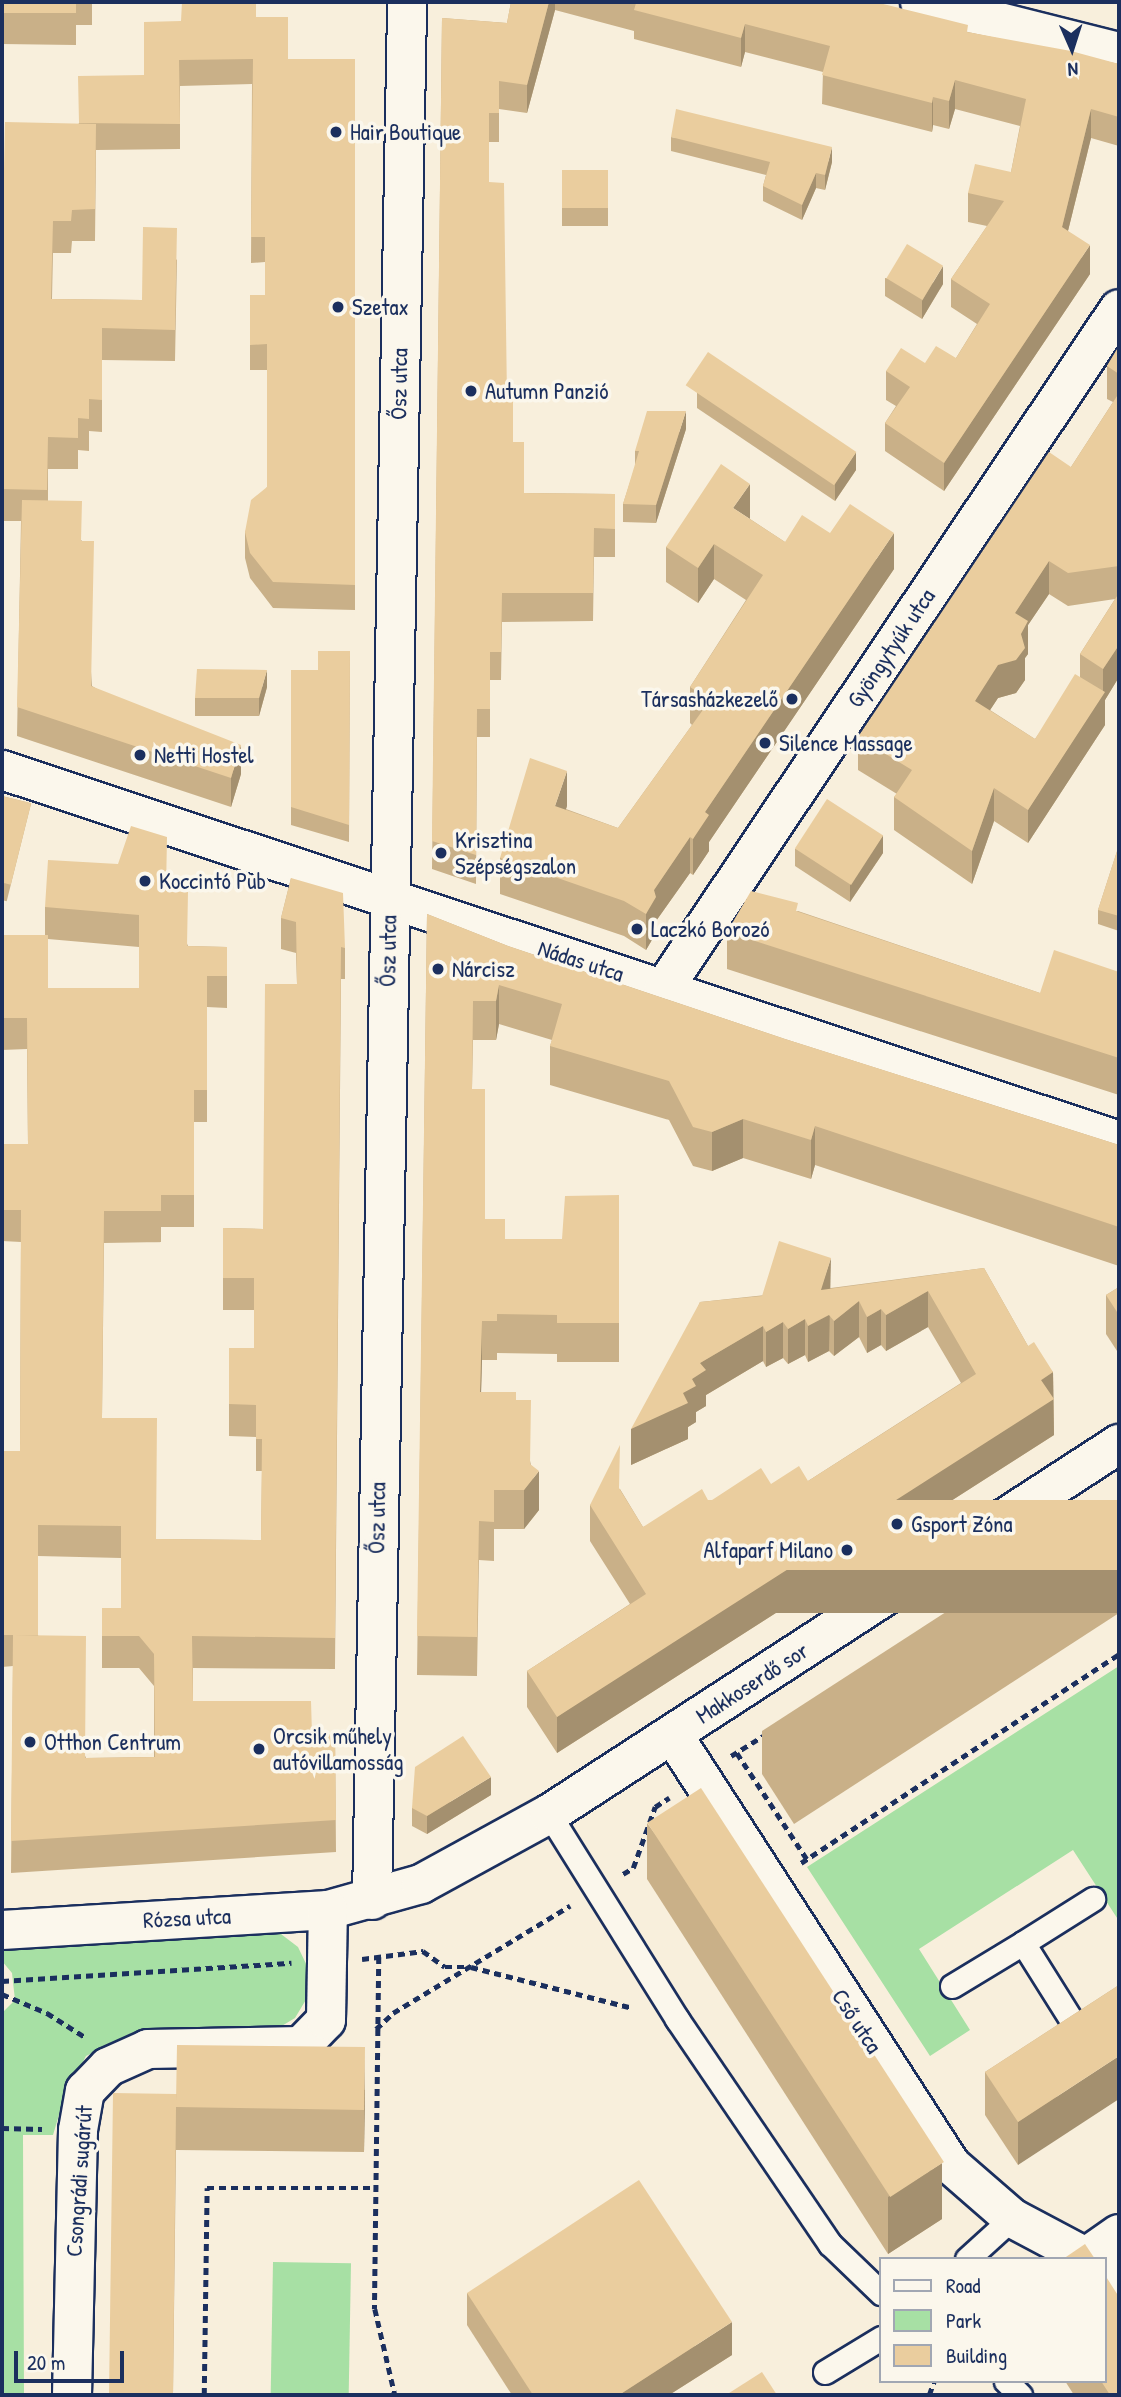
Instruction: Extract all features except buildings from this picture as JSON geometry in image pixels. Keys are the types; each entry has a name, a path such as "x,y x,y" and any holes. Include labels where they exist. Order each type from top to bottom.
{"street":[{"name":"Ősz utca","path":"372,1900 388,900 407,2"},
{"path":"920,2 1119,52"},
{"name":"Gyöngytyúk utca","path":"664,988 1119,309"},
{"name":"Nádas utca","path":"2,770 1119,1141"},
{"name":"Makkoserdő sor","path":"372,1900 457,1868 550,1814 1119,1444"},
{"name":"Cső utca","path":"673,1735 951,2165 1012,2218 1084,2257"},
{"name":"Rózsa utca","path":"2,1930 328,1910 372,1900"},
{"name":"Csongrádi sugárút","path":"72,2395 78,2130 85,2091 108,2067 148,2049 301,2046 326,2020 328,1910"},
{"path":"1095,2257 1119,2234"}],"lane":[{"path":"550,1814 677,2019 830,2244 880,2291"},
{"path":"952,1986 1093,1899"},
{"path":"1023,1943 1072,2021"},
{"path":"969,2257 1012,2218"},
{"path":"825,2372 880,2339"}],"path":[{"path":"768,1883 1119,1654"},
{"path":"376,2029 393,2013 632,1868 655,1807 772,1730"},
{"path":"737,1753 807,1859"},
{"path":"2,1980 327,1961 423,1951 445,1967 471,1967 677,2019"},
{"path":"379,1957 374,2188 375,2309 395,2395"},
{"path":"2,1994 47,2013 121,2061"},
{"path":"204,2395 206,2188 374,2188"}],"green space":[{"path":"1119,1666 1119,1921 1073,1850 919,1949 970,2030 930,2056 807,1867"},
{"path":"277,1931 298,1947 309,1970 310,1993 295,2018 275,2030 124,2038 86,2056 64,2098 53,2135 23,2135 24,2395 2,2395 2,2013 15,2000 12,1973 2,1961 2,1950"},
{"path":"273,2262 351,2263 349,2395 271,2395"}],"place":[{"name":"Hair Boutique","path":"336,132"},
{"name":"Szetax","path":"338,307"},
{"name":"Autumn Panzió","path":"471,391"},
{"name":"Társasházkezelő","path":"792,699"},
{"name":"Silence Massage","path":"765,743"},
{"name":"Netti Hostel","path":"140,755"},
{"name":"Krisztina Szépségszalon","path":"441,853"},
{"name":"Koccintó Pub","path":"145,881"},
{"name":"Laczkó Borozó","path":"637,929"},
{"name":"Nárcisz","path":"438,969"},
{"name":"Gsport Zóna","path":"897,1524"},
{"name":"Alfaparf Milano","path":"847,1550"},
{"name":"Otthon Centrum","path":"30,1742"},
{"name":"Orcsik műhely autóvillamosság","path":"259,1749"}]}
